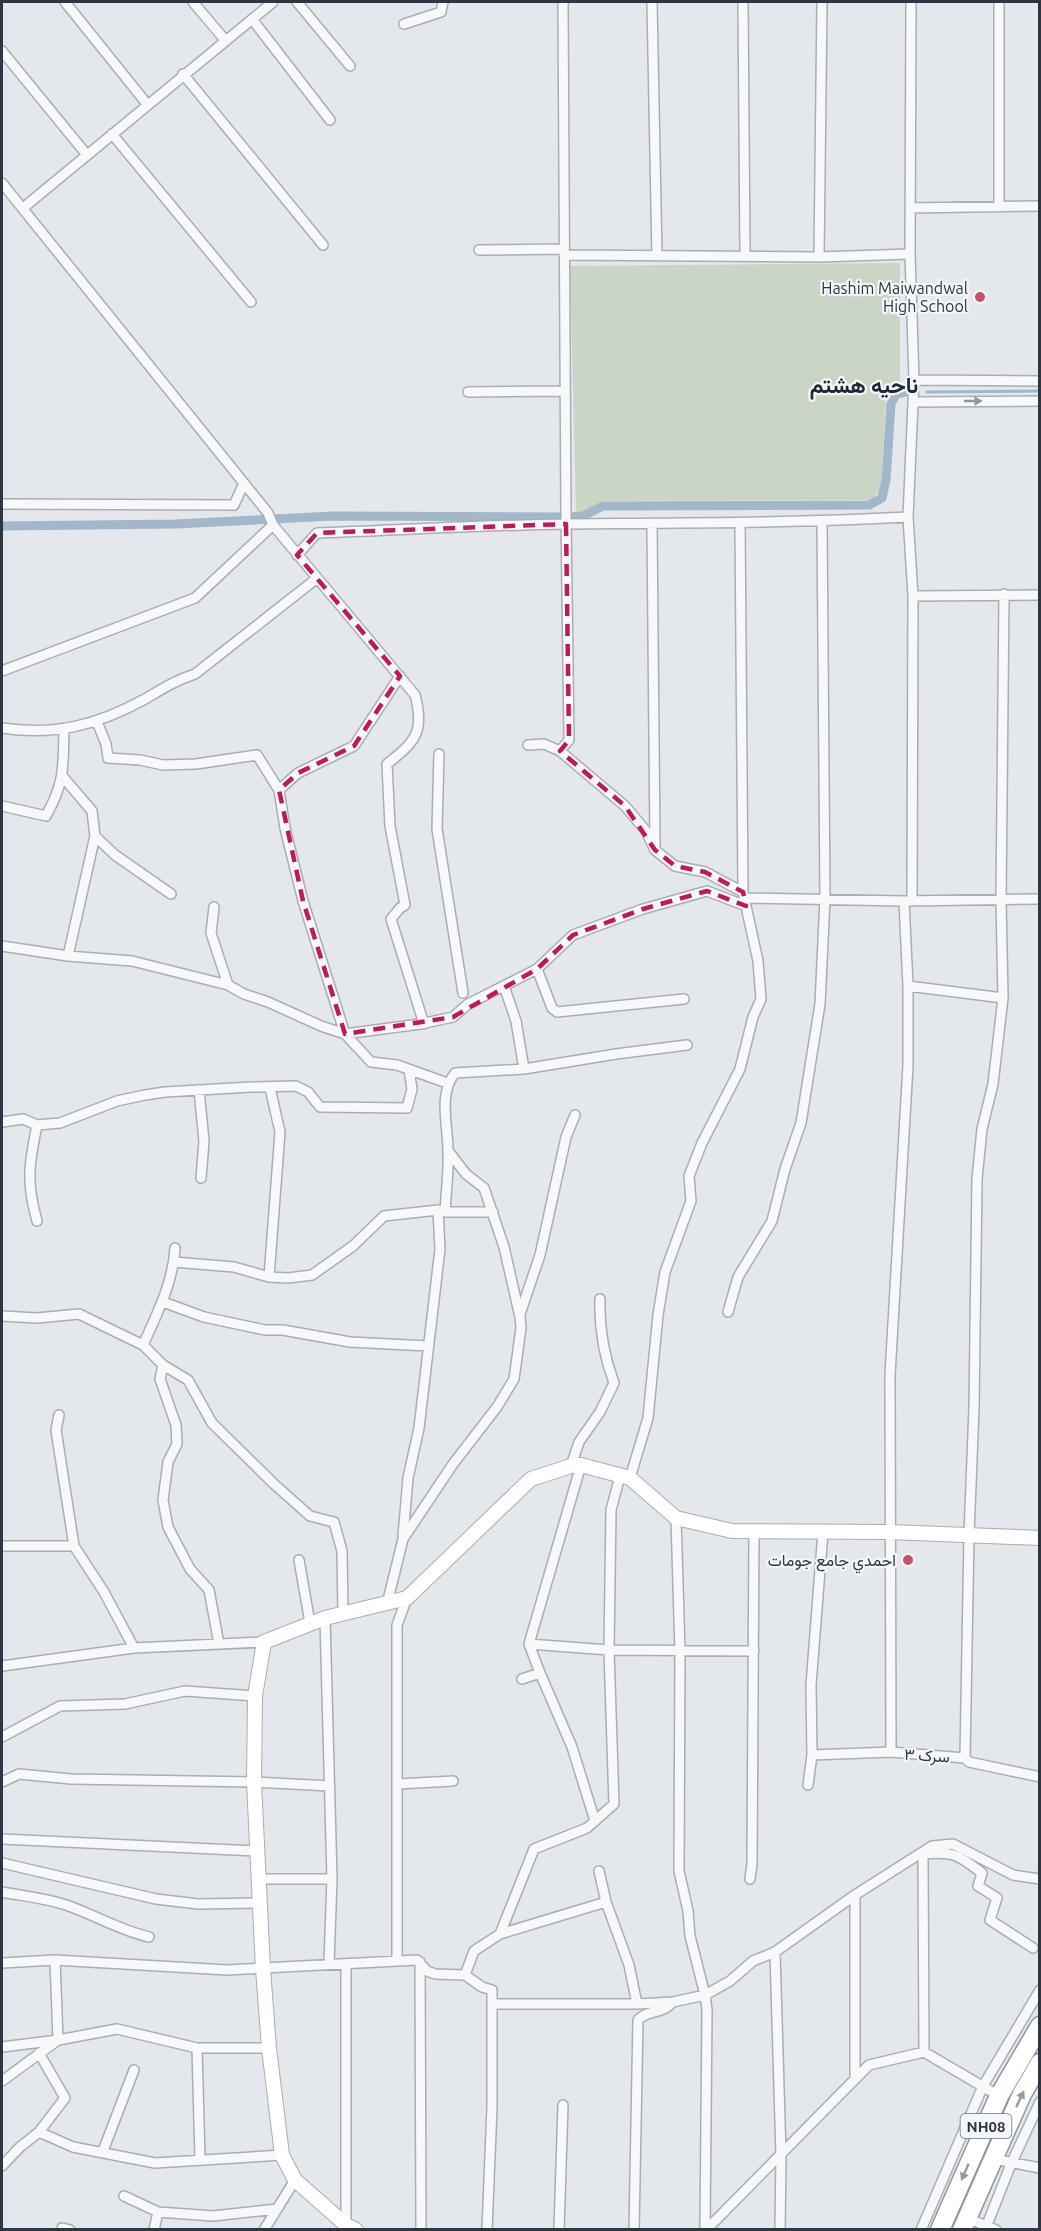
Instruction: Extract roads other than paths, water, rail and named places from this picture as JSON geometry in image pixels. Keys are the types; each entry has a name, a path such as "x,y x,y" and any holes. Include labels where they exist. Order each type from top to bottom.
{"highway":[{"name":"NH08","path":"940,2229 991,2091 1040,2026"},
{"name":"NH08","path":"965,2224 1003,2162 1022,2094 1040,2063"}],"street":[{"path":"65,2 147,104"},
{"path":"193,2 225,40"},
{"path":"23,208 273,2"},
{"path":"297,2 350,66"},
{"path":"404,24 441,12 443,2"},
{"path":"560,751 569,740 563,2"},
{"path":"652,2 657,256"},
{"path":"743,2 745,255"},
{"path":"819,257 822,2"},
{"path":"891,1752 890,1375 908,1065 913,596 908,517 914,402 910,254 911,2"},
{"path":"999,2 999,207"},
{"path":"252,19 330,120"},
{"path":"2,51 87,155"},
{"path":"183,74 323,245"},
{"path":"112,134 251,302"},
{"path":"2,183 268,513 273,525 316,579 416,695 420,725 415,740 387,764 390,826 405,905 391,919 424,1024"},
{"path":"910,207 1040,206"},
{"path":"479,250 657,256 819,257 910,254"},
{"path":"914,380 1040,381"},
{"path":"468,392 565,391"},
{"path":"914,402 1040,401"},
{"path":"2,504 234,505 244,483"},
{"path":"297,555 317,533 566,518 652,525 908,517"},
{"path":"728,1312 738,1277 772,1221 785,1169 801,1123 820,1004 825,899 822,521"},
{"path":"500,1934 534,1849 587,1828 614,1804 609,1650 611,1510 648,1418 654,1345 665,1272 691,1201 689,1176 702,1143 740,1069 760,999 758,961 745,898 740,523"},
{"path":"2,670 195,598 273,525"},
{"path":"652,525 655,850"},
{"path":"2,728 28,732 64,729 97,722 144,699 175,680 195,674 316,579"},
{"path":"965,1758 977,1179 982,1129 993,1084 1003,998 1001,900 1004,594"},
{"path":"913,596 1040,595"},
{"path":"279,790 298,773 354,746 400,676"},
{"path":"97,722 106,744 108,758 140,760 163,765 196,764 257,755 279,790 285,828 303,901 345,1034 371,1062 397,1065 447,1083"},
{"path":"2,806 46,816 58,794 63,777 64,729"},
{"path":"528,744 544,744 560,751 625,806 646,831 655,850 675,866 705,872 745,898"},
{"path":"439,754 437,829 463,993"},
{"path":"63,777 92,811 95,836 68,956"},
{"path":"95,836 115,855 171,894"},
{"path":"2,946 68,956 132,961 228,986 345,1034 424,1024 453,1017 468,1004 537,969 573,935 643,909 707,891 745,898 908,901 1040,899"},
{"path":"214,907 211,933 228,986"},
{"path":"537,969 552,1008 557,1012 684,999"},
{"path":"504,986 516,1021 524,1069"},
{"path":"908,986 1003,998"},
{"path":"387,1604 403,1539 408,1478 419,1428 440,1249 441,1211 449,1152 445,1114 447,1083 455,1073 462,1071 524,1069 687,1045"},
{"path":"2,1122 23,1119 37,1125 60,1123 127,1099 165,1092 251,1086 270,1088 296,1086 308,1092 320,1107 407,1108 412,1089 409,1070"},
{"path":"269,1277 280,1132 270,1088"},
{"path":"199,1090 204,1141 201,1178"},
{"path":"520,1317 540,1255 566,1137 575,1115"},
{"path":"37,1125 29,1164 30,1196 37,1221"},
{"path":"403,1539 453,1464 497,1407 514,1379 521,1328 504,1247 484,1188 466,1174 449,1152"},
{"path":"174,1262 234,1267 269,1277 288,1278 312,1275 352,1246 384,1216 441,1211 493,1212"},
{"path":"143,1345 163,1302 174,1262 175,1248"},
{"path":"595,1821 572,1747 529,1644 576,1465 579,1442 600,1412 615,1383 608,1367 599,1324 600,1299"},
{"path":"163,1302 204,1317 265,1330 282,1330 350,1342 428,1346"},
{"path":"2,1316 37,1318 79,1314 143,1345 163,1365 188,1380 212,1423 274,1484 310,1516 334,1522 342,1551 343,1613"},
{"path":"163,1365 160,1379 176,1425 177,1444 168,1462 163,1500 168,1527 190,1569 209,1590 219,1644"},
{"path":"59,1415 56,1430 74,1546 104,1592 134,1648"},
{"path":"397,1961 397,1624 407,1598 531,1479 576,1465 625,1477 676,1518 706,1526 754,1532 889,1532 1040,1538"},
{"path":"676,1518 681,1651 679,1871 688,1911 690,1936 707,2010 705,2229"},
{"path":"750,1879 752,1864 754,1532"},
{"path":"807,1785 812,1755 811,1685 823,1532"},
{"path":"2,1546 74,1546"},
{"path":"299,1560 310,1623"},
{"path":"2,1666 134,1648 264,1642 325,1618 407,1598"},
{"path":"325,1618 332,1879 329,1963"},
{"path":"264,1642 255,1696 254,1782 263,1969 269,2048 282,2155 295,2180 351,2227"},
{"path":"529,1644 609,1650 754,1651"},
{"path":"522,1679 540,1673"},
{"path":"2,1737 60,1706 125,1704 185,1691 255,1696"},
{"name":"سرک ۳","path":"812,1755 891,1752 965,1758 969,1762 1040,1777"},
{"path":"2,1782 19,1774 71,1779 254,1782 330,1786"},
{"path":"398,1784 453,1781"},
{"path":"2,1839 258,1851"},
{"path":"493,2004 637,2004 673,2002 705,1995 730,1981 753,1961 775,1952 855,1895 923,1854 932,1846 953,1844 1013,1875 1040,1879"},
{"path":"923,1854 949,1853 960,1857 982,1873 979,1887 997,1898 990,1920 1033,1948"},
{"path":"923,1854 924,2052"},
{"path":"2,1863 156,1899 198,1904 260,1904"},
{"path":"599,1870 606,1902 629,1965 637,2004"},
{"path":"260,1879 332,1879"},
{"path":"2,1892 66,1905 122,1929 150,1937"},
{"path":"855,1895 855,2078"},
{"path":"465,1975 474,1951 500,1934 606,1902"},
{"path":"775,1952 781,2155 780,2229"},
{"path":"55,1960 58,2040"},
{"path":"2,1963 55,1960 227,1970 417,1960 428,1971 435,1974 465,1975 482,1987 492,1990 492,2107 487,2229"},
{"path":"420,1962 420,2229"},
{"path":"346,1964 351,2227"},
{"path":"921,2229 1040,1990"},
{"path":"634,2229 638,2020 643,2015 666,2010 673,2002"},
{"path":"2,2047 117,2029 197,2048 269,2048"},
{"path":"2,2081 58,2040"},
{"path":"197,2048 200,2160"},
{"path":"705,2229 869,2065 924,2052 991,2091"},
{"path":"2,2166 20,2147 39,2132 65,2098 39,2053"},
{"path":"103,2151 134,2070"},
{"path":"965,2224 989,2228 1003,2162 1040,2102"},
{"path":"559,2229 563,2105"},
{"path":"39,2132 73,2147 103,2151 154,2163 282,2155"},
{"path":"1003,2162 1040,2168"},
{"path":"264,2229 295,2180"},
{"path":"124,2196 158,2212 213,2216 277,2210"},
{"path":"154,2229 158,2212"},
{"path":"61,2229 70,2229"}],"waterway":[{"path":"927,392 1040,391"},
{"path":"2,526 176,524 333,516 569,517 583,516 603,506 869,505 882,498 886,480 891,404 896,394 906,392"}],"place":[{"name":"Hashim Maiwandwal High School","path":"980,297"},
{"name":"احمدي جامع جومات","path":"908,1560"}],"district":[{"name":"ناحیه هشتم","path":"864,384"}]}
